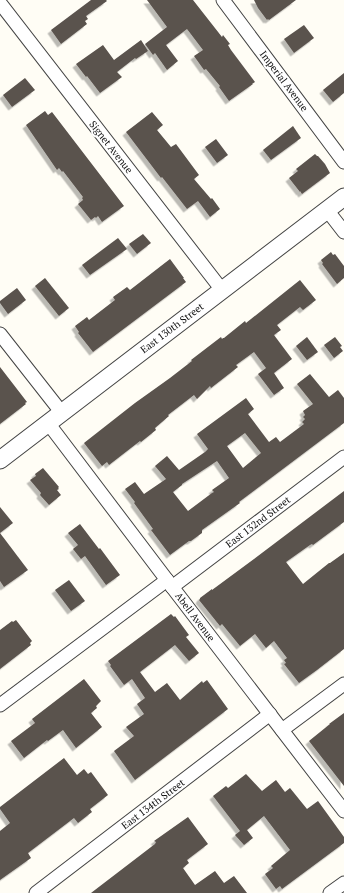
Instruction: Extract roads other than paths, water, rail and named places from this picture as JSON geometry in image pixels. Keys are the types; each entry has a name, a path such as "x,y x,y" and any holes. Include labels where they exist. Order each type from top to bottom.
{"street":[{"name":"Imperial Avenue","path":"223,0 344,162"},
{"name":"Signet Avenue","path":"0,3 222,290"},
{"name":"East 130th Street","path":"0,460 344,197"},
{"path":"327,210 344,232"},
{"name":"Abell Avenue","path":"0,334 55,418 170,583 344,811"},
{"name":"East 132nd Street","path":"0,705 344,457"},
{"path":"282,730 344,684"},
{"name":"East 134th Street","path":"36,893 270,714"},
{"path":"330,893 344,883"}]}
